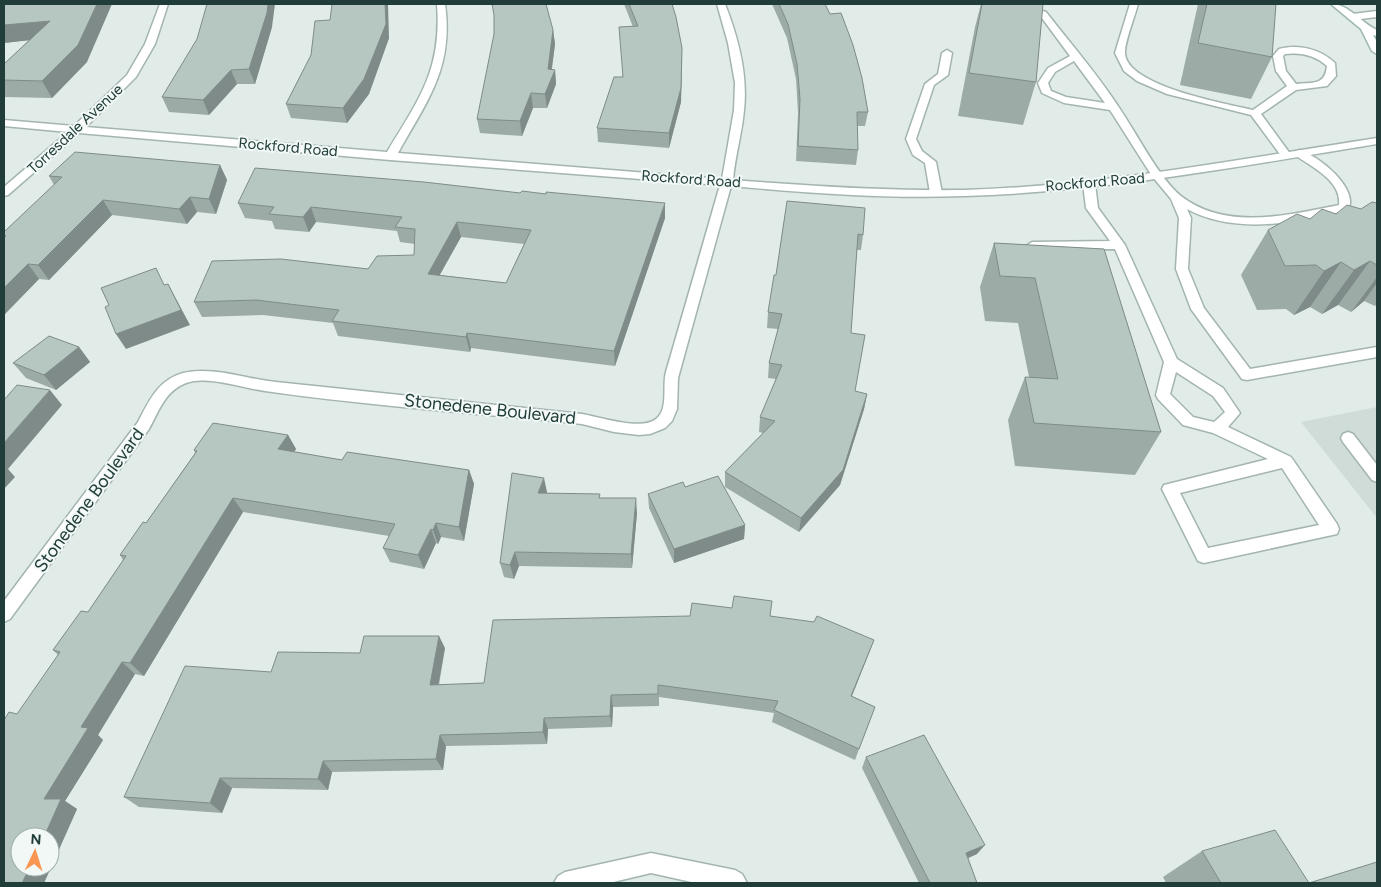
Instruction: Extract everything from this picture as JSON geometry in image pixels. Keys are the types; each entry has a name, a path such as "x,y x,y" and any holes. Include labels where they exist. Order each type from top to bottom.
{"street":[{"name":"Torresdale Avenue","path":"4,194 78,128 131,77 150,44 164,4"},
{"path":"390,156 426,97 438,63 441,39 441,4"},
{"name":"Stonedene Boulevard","path":"4,614 144,425 160,394 170,385 184,378 202,375 264,386 582,419 624,429 650,428 666,418 670,407 671,378 727,182 728,163 739,108 738,68 731,31 721,4"},
{"path":"1134,4 1120,53 1127,70 1147,82 1208,103 1255,113 1286,154"},
{"path":"1335,4 1365,28 1377,33"},
{"path":"1043,14 1114,107 1158,176 1176,198 1185,218 1182,269 1198,309 1247,375 1377,352"},
{"path":"1352,17 1377,14"},
{"path":"1365,28 1377,51"},
{"path":"1255,113 1293,87 1323,84 1331,76 1332,65 1327,59 1317,54 1305,51 1282,51 1278,56 1279,64 1293,87"},
{"path":"936,193 930,162 917,153 911,139 930,84 943,75 947,53"},
{"path":"1075,57 1051,70 1043,83 1047,93 1064,100 1114,107"},
{"name":"Rockford Road","path":"4,124 78,128 390,156 883,193 936,193 1089,184 1158,176 1286,154 1377,141"},
{"path":"1176,198 1206,213 1232,220 1262,222 1344,208 1346,202 1341,187 1298,153"},
{"path":"1089,184 1092,208 1119,245 1171,362 1218,392 1233,413 1217,428"},
{"path":"1032,246 1119,245"},
{"path":"1171,362 1163,395 1188,420 1217,428 1286,462 1331,529 1204,556 1170,489 1286,462"},
{"path":"1348,438 1377,476"},
{"path":"565,883 651,863 735,881 736,883"}],"shaded area":[{"path":"1377,407 1377,518 1301,422"}],"building":[{"path":"4,4 97,4 78,45 42,81 4,80 4,64 50,21 4,25"},
{"path":"207,4 268,4 267,13 249,69 231,70 203,100 162,97 197,39"},
{"path":"332,4 385,4 386,24 364,79 343,108 286,104 311,55 315,21 330,20"},
{"path":"492,4 546,4 553,30 548,69 555,70 545,94 531,93 520,121 477,119 494,34"},
{"path":"629,4 672,4 682,48 681,88 669,133 597,128 614,77 623,77 619,27 638,26"},
{"path":"779,4 825,4 830,14 841,13 853,45 862,78 868,112 857,112 858,150 798,146 800,99 797,64 788,24"},
{"path":"982,4 1043,4 1036,82 969,73"},
{"path":"1207,4 1276,4 1272,57 1198,43"},
{"path":"75,152 220,165 209,199 190,197 179,209 103,200 38,265 28,264 4,288 4,238 6,236 4,236 4,232 62,177 49,176"},
{"path":"255,168 424,182 520,193 522,191 546,194 546,192 665,203 614,351 467,333 466,337 332,321 339,310 256,300 194,302 212,261 281,259 368,269 377,256 414,255 415,229 395,227 402,217 311,207 303,217 269,214 274,207 238,203","holes":["457,222 531,230 506,283 428,274"]},
{"path":"787,201 865,208 863,235 858,234 851,333 865,335 855,391 867,394 843,470 801,518 725,472 775,421 760,417 782,365 769,363 782,314 768,312 774,275 776,275"},
{"path":"1372,202 1377,203 1377,265 1370,261 1354,270 1341,262 1324,271 1316,265 1285,266 1268,230 1297,214 1310,219 1322,209 1336,214 1347,205 1361,209"},
{"path":"994,243 1104,249 1161,432 1034,423 1025,377 1058,379 1035,278 1000,276"},
{"path":"156,268 164,285 168,284 181,310 116,334 105,307 109,305 101,288"},
{"path":"49,336 79,347 44,375 13,363"},
{"path":"17,385 50,390 4,443 4,400"},
{"path":"213,423 288,435 278,449 342,460 347,452 469,470 459,527 436,523 418,555 383,548 395,524 233,498 130,663 122,662 81,727 88,728 44,799 61,799 48,827 10,827 10,877 25,877 22,883 4,883 4,720 9,712 17,714 60,652 53,650 81,611 88,612 126,556 120,555 143,522 146,523 197,451 194,450"},
{"path":"512,473 544,478 538,493 600,494 599,498 636,498 631,554 515,552 510,565 500,563"},
{"path":"718,476 745,525 674,549 648,494 683,482 685,487"},
{"path":"734,596 772,601 770,616 814,622 817,616 874,640 851,696 875,707 859,749 774,710 778,701 658,685 658,694 611,695 610,716 544,718 543,732 440,735 436,759 323,761 318,779 220,778 210,803 124,797 185,666 271,672 278,652 360,653 364,636 439,636 430,685 484,683 493,620 690,616 692,603 732,608"},
{"path":"924,735 985,845 966,853 977,883 930,883 866,757"},
{"path":"1275,830 1309,883 1221,883 1202,851"},
{"path":"1377,862 1377,883 1309,883"}]}
